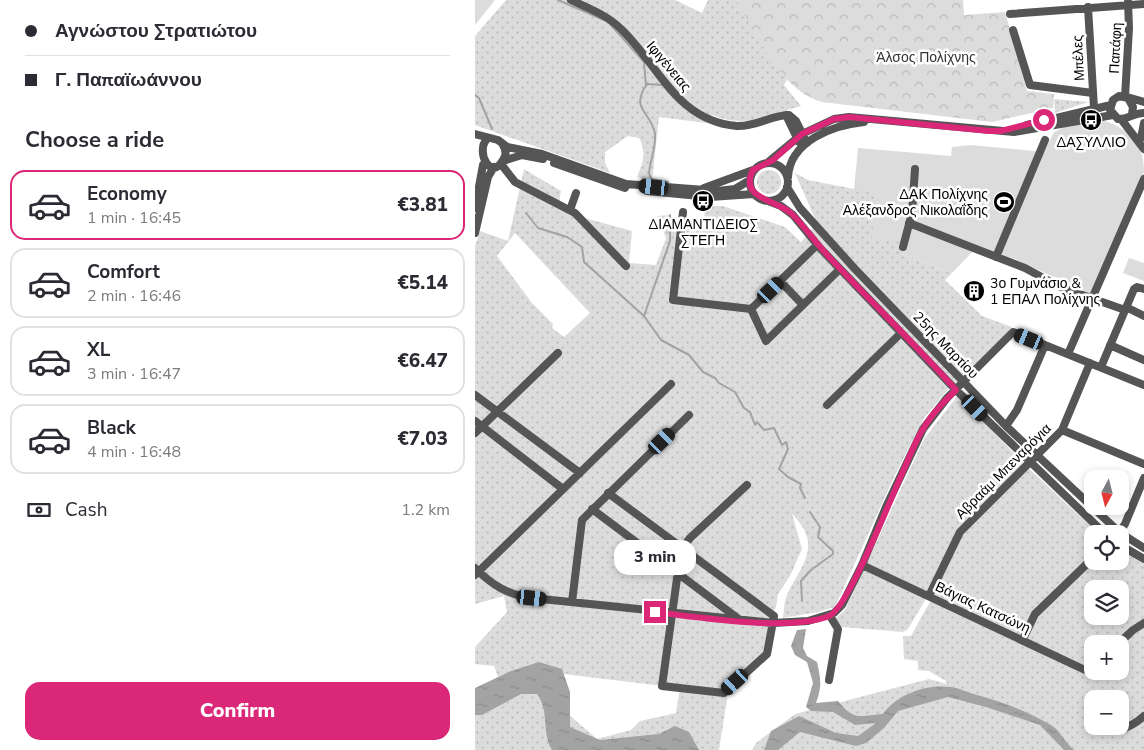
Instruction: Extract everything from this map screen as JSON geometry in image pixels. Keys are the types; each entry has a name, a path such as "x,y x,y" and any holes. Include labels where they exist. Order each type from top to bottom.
{"street":[{"name":"Ιφιγένειας","path":"571,0 597,12 618,26 665,85 684,103 701,114 723,123 741,126 760,123 786,115 805,145"},
{"path":"1010,14 1128,2 1144,4"},
{"name":"Παπάφη","path":"1126,97 1129,28 1128,2"},
{"name":"Μπέλες","path":"1088,7 1094,108"},
{"path":"1013,30 1030,86 1093,93"},
{"path":"1001,131 1111,105 1117,97 1126,97 1144,102"},
{"path":"1126,97 1133,104 1131,115 1142,140"},
{"path":"1111,105 1113,115"},
{"path":"1121,119 1144,112"},
{"path":"685,190 715,186 753,170 767,163 799,136 834,119 849,117 1014,132 1113,115 1121,119 1144,149"},
{"path":"479,163 499,164 516,156 536,157 610,184 642,191 710,197 754,194 768,201 780,197 787,187 790,164 805,145 837,128 879,120"},
{"path":"1142,140 1144,123"},
{"path":"475,134 498,140 503,145 506,153 489,177 475,232"},
{"path":"475,208 479,163 476,149 487,138"},
{"path":"996,257 1045,140"},
{"path":"503,145 535,151 621,182 685,190 728,190 739,188 750,180"},
{"path":"767,163 782,168 787,177"},
{"path":"499,164 515,182 570,210 626,266"},
{"path":"903,247 909,223 915,169"},
{"path":"753,170 750,180 754,194"},
{"path":"1068,354 1144,179"},
{"name":"25ης Μαρτίου","path":"787,187 800,208 855,269 1006,426 1110,525"},
{"path":"570,210 576,193"},
{"name":"25ης Μαρτίου","path":"768,201 787,210 817,245 956,390 1028,462 1095,525"},
{"path":"683,212 673,300 751,310"},
{"path":"909,223 1030,271 1060,287 1144,316"},
{"path":"751,310 817,245"},
{"path":"751,310 766,341 840,269"},
{"path":"781,281 803,305"},
{"path":"1101,367 1125,309 1140,288"},
{"path":"671,384 476,572 511,594 572,602 672,614 773,623 808,621 830,616 842,605 862,565 886,507 920,434 941,405 1013,332 1144,385"},
{"path":"827,405 901,333"},
{"path":"1006,426 1017,410 1045,345"},
{"path":"1110,345 1144,360"},
{"path":"475,433 558,353"},
{"name":"Αβραάμ Μπεναρόγια","path":"929,596 960,532 1061,430 1090,363"},
{"path":"475,395 580,473"},
{"path":"572,602 582,520 592,508 689,415"},
{"path":"475,421 563,489"},
{"path":"1061,430 1144,464"},
{"path":"1124,525 1144,478"},
{"path":"608,493 682,547 774,616 767,654 724,693 662,686 682,547 747,485"},
{"path":"592,508 740,620"},
{"name":"25ης Μαρτίου","path":"1129,539 1144,548"},
{"path":"1129,551 1144,560"},
{"name":"Βάγιας Κατσώνη","path":"862,565 1084,670"},
{"path":"1023,640 1035,614 1084,567"},
{"path":"829,680 838,629 830,616"},
{"path":"1128,635 1144,623"},
{"path":"1129,727 1144,716"}],"green space":[{"path":"475,0 495,0 475,25"},
{"path":"506,0 675,0 702,13 708,0 736,0 787,80 784,85 801,106 747,121 724,119 712,115 706,123 659,117 652,181 637,177 643,158 643,148 639,138 628,136 605,152 605,163 610,173 475,125 475,36"},
{"name":"Άλσος Πολίχνης","path":"736,0 963,0 964,15 1005,12 1027,91 1054,94 1053,108 992,122 822,102 794,86 782,74 771,60"},
{"path":"1054,99 1088,102 1055,113"},
{"name":"ΔΑΚ Πολίχνης Αλέξανδρος Νικολαΐδης","path":"1103,120 1121,128 1134,138 1141,153 1144,172 1093,295 1017,260 978,246 952,273 902,254 899,250 902,243 898,241 872,239 875,197 870,192 854,190 858,148 951,156 952,147 971,145 1044,152 1054,132 1064,127"},
{"path":"524,169 561,191 561,204 570,214 632,231 629,263 656,265 666,238 657,216 670,215 676,223 702,227 706,206 723,206 785,227 801,242 817,223 795,173 808,180 870,192 876,197 899,241 902,243 902,254 952,273 945,280 982,316 1012,327 964,377 950,387 924,418 895,475 835,607 783,618 786,598 803,565 808,546 807,536 802,525 792,514 802,549 790,576 778,594 776,607 770,618 767,654 728,693 719,750 475,750 475,694 502,687 494,666 475,664 475,647 507,612 504,596 475,604 475,246 480,231 508,241","holes":["515,233 590,313 564,337 552,328 553,324 532,303 497,256","555,673 680,688 676,713 640,721 631,730 597,739 568,714"]},
{"path":"769,170 777,174 781,182 777,190 769,194 761,190 757,182 761,174"},
{"path":"1129,258 1144,263 1144,281 1123,273"},
{"path":"958,395 1022,462 1089,525 1084,525 1084,570 1129,570 1129,555 1144,564 1144,750 752,750 756,743 795,714 929,679 947,684 946,681 929,671 918,670 918,661 904,659 903,636 911,636 931,600 1016,636 930,592 908,629 903,632 842,627 835,619 845,610 924,439"}],"water":[{"path":"806,629 803,648 807,656 817,662 820,678 816,703 838,701 848,712 857,716 883,714 896,701 913,692 941,686 954,688 1006,704 1042,720 1054,727 1074,750 1064,750 1040,725 948,697 898,711 884,728 866,743 856,746 800,732 778,750 764,750 771,731 799,716 836,733 858,736 876,723 855,725 833,712 811,711 806,707 813,683 807,662 795,655 791,646 797,630"},
{"path":"539,662 562,669 570,692 570,727 600,740 659,734 675,726 689,732 699,750 552,750 547,736 545,715 537,694 521,694 482,715 475,715 475,688 511,671"}],"waterway":[{"path":"558,0 604,20"},
{"path":"610,24 644,62 646,86"},
{"path":"662,85 647,84 640,100 655,134 655,145 649,173 651,179 668,182"},
{"path":"475,95 479,98 492,129"},
{"path":"526,213 538,228 567,237 582,247 584,262 644,316 661,340 689,355 703,372 735,392 744,408 750,412 755,425 757,422 764,430 774,428 782,445 786,442 788,449 779,469 788,477 801,484 800,488 805,498"},
{"path":"644,316 670,241 670,215"},
{"path":"802,601 801,581 811,570 833,554 833,551 818,537 820,527 810,512"}],"place":[{"name":"ΔΑΣΥΛΛΙΟ","path":"1091,120"},
{"name":"ΔΙΑΜΑΝΤΙΔΕΙΟΣ ΣΤΕΓΗ","path":"703,201"},
{"name":"ΔΑΚ Πολίχνης Αλέξανδρος Νικολαΐδης","path":"1004,202"},
{"name":"3ο Γυμνάσιο & 1 ΕΠΑΛ Πολίχνης","path":"974,291"}],"route":[{"path":"655,612 773,623 808,621 830,616 837,611 842,605 862,565 886,507 920,434 941,405 956,390 820,248 793,215 781,206 758,198 754,194 750,185 750,177 753,170 757,166 773,160 802,134 834,119 849,117 989,131 1001,131 1044,120"}]}
